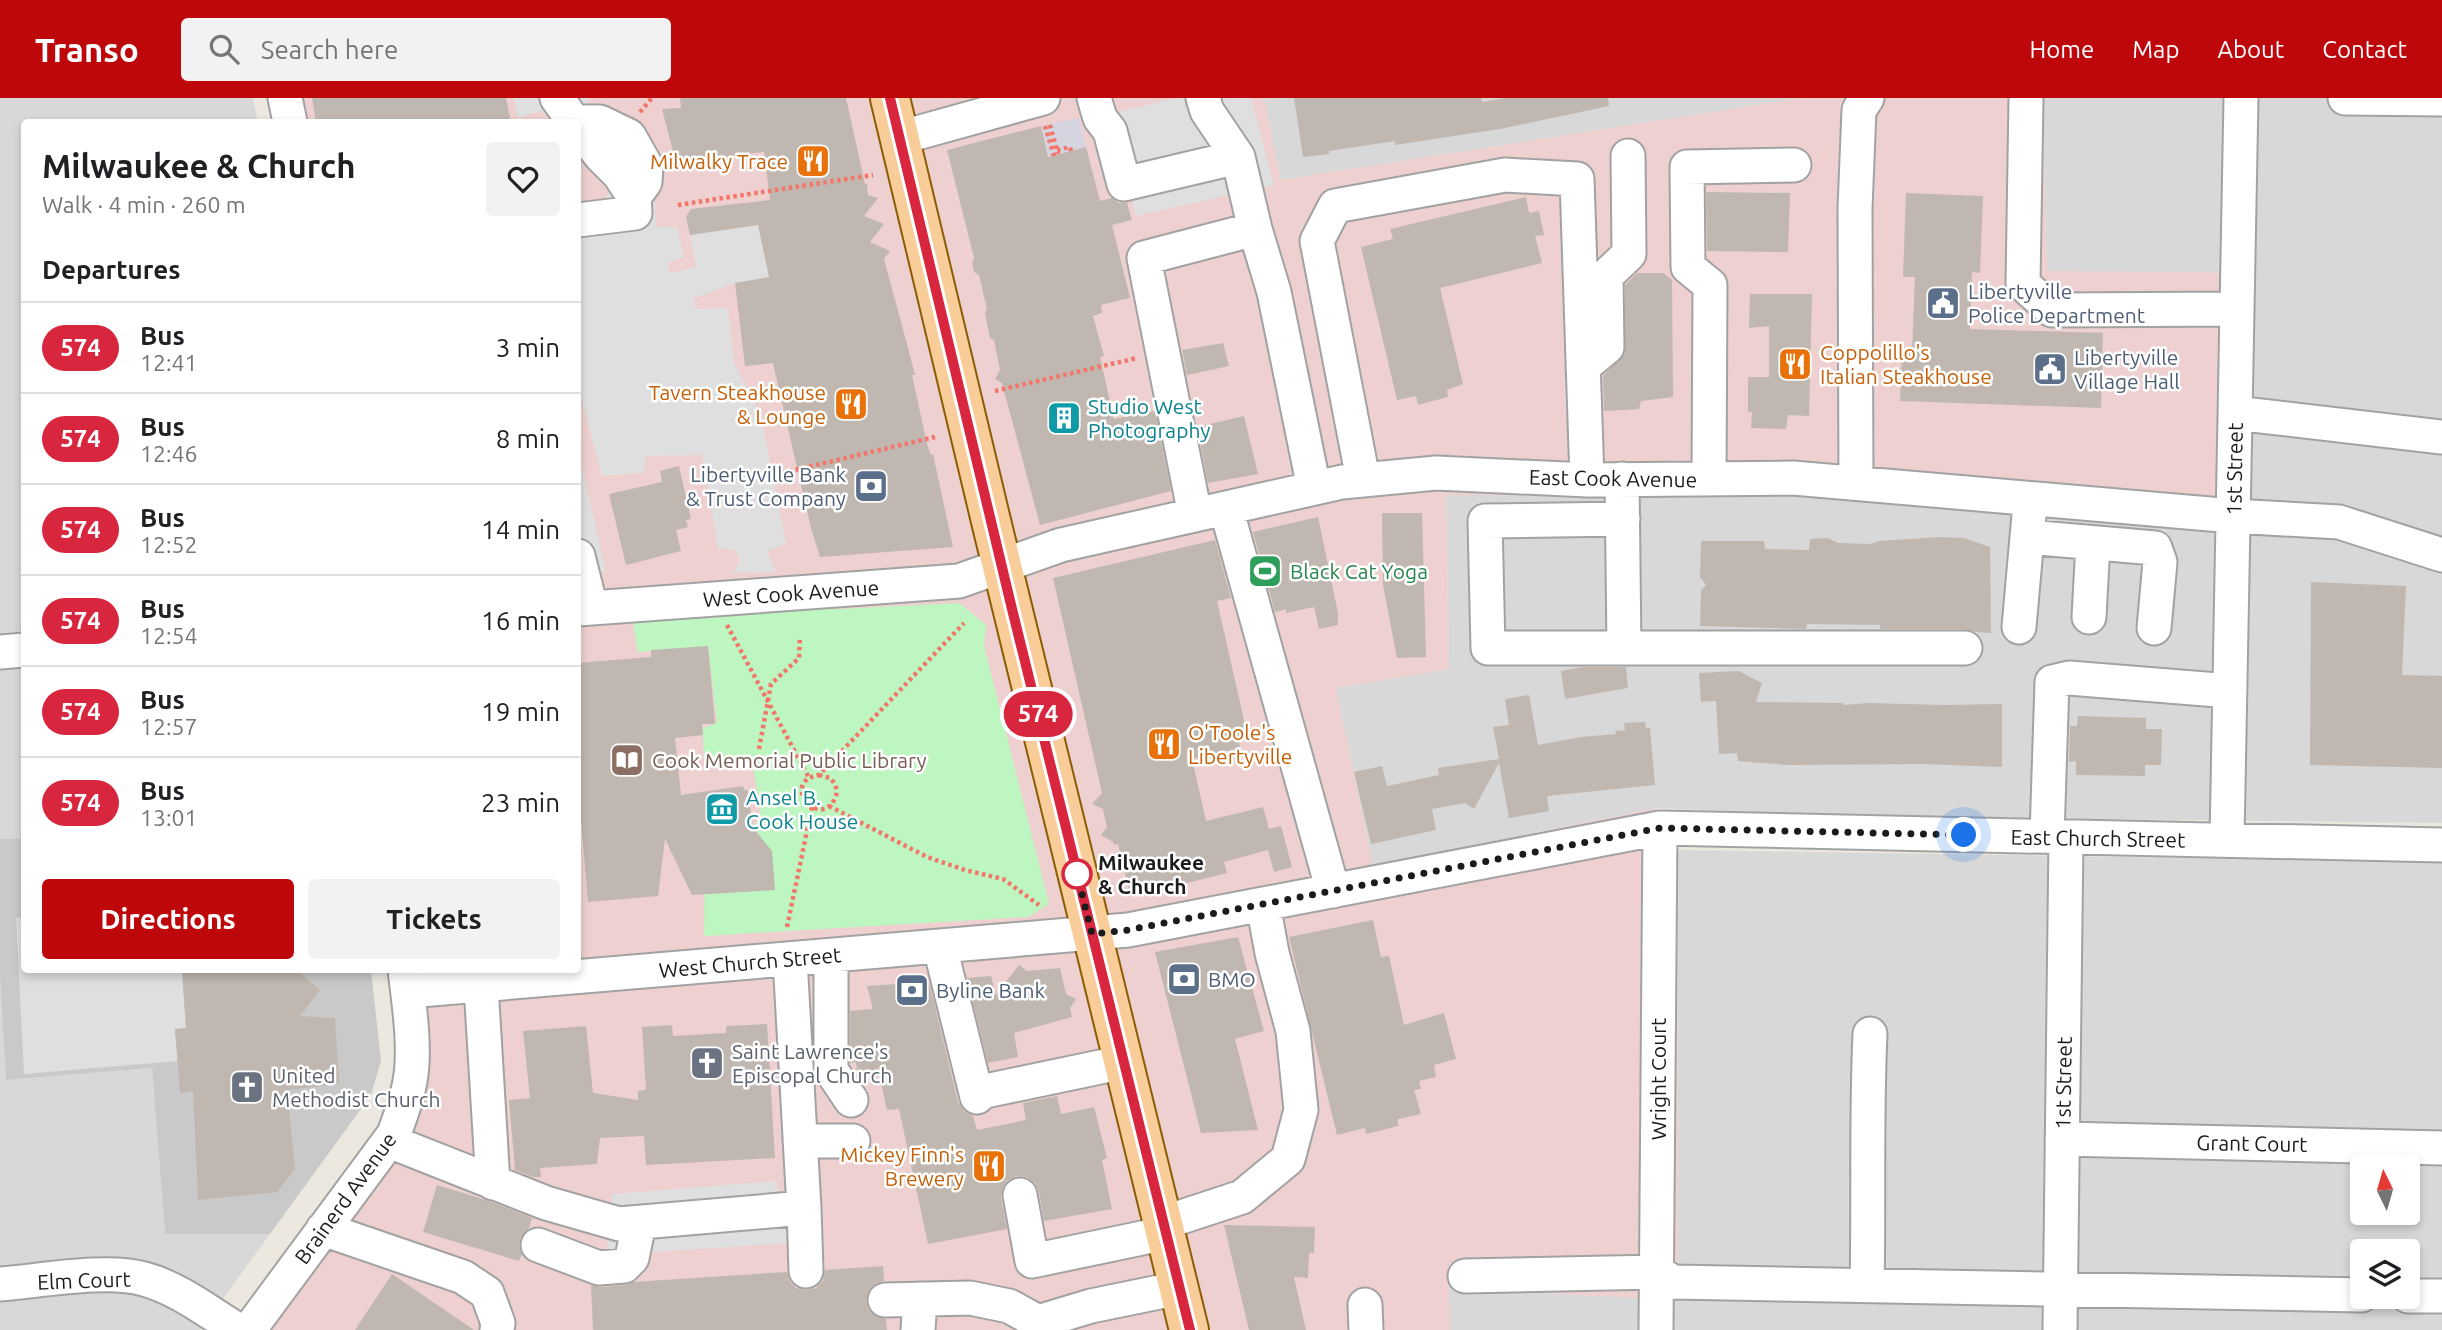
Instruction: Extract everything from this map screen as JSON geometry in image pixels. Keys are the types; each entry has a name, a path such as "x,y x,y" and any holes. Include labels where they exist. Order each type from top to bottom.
{"main road":[{"path":"890,98 1189,1330"}],"street":[{"path":"285,98 289,119"},
{"path":"556,98 571,119"},
{"path":"1094,98 1100,118 1110,131 1124,184 1238,158"},
{"path":"1203,98 1207,111 1238,158 1273,292 1314,488"},
{"path":"1856,483 1855,208 1858,110 1867,98"},
{"path":"2026,98 2023,284 2052,310 2237,309"},
{"name":"1st Street","path":"2227,841 2241,98"},
{"path":"2345,98 2442,99"},
{"path":"899,138 1044,110"},
{"path":"581,131 619,174 634,197 635,214 581,220"},
{"path":"1583,367 1607,347 1606,276 1629,254 1628,156"},
{"path":"1709,479 1710,285 1688,267 1687,167 1794,165"},
{"path":"1363,479 1317,241 1335,206 1505,175 1577,179 1587,480"},
{"path":"1255,229 1144,258 1162,352 1210,511 1333,891"},
{"path":"2235,413 2442,437"},
{"name":"East Cook Avenue","path":"1002,566 1060,545 1314,488 1363,479 1436,473 1587,480 1793,478 2233,516 2339,522 2442,555"},
{"path":"1622,480 1624,648"},
{"path":"2019,627 2030,498"},
{"path":"1623,519 1485,521 1488,648 1965,648"},
{"path":"2026,537 2155,548 2160,562 2154,628"},
{"path":"2089,618 2093,543"},
{"name":"West Cook Avenue","path":"584,608 959,581 1002,566"},
{"path":"581,582 584,608"},
{"path":"0,652 21,650"},
{"name":"1st Street","path":"2060,1330 2063,1139 2052,682 2069,678 2230,691"},
{"name":"East Church Street","path":"1092,934 1128,930 1660,828 2442,845"},
{"name":"Wright Court","path":"1656,1330 1660,828"},
{"path":"1020,1195 1032,1261 1165,1228 1242,1197 1288,1159 1301,1110 1293,1031 1272,953 1263,904"},
{"name":"West Church Street","path":"581,970 788,943 831,956 1092,934"},
{"path":"788,943 806,1271"},
{"path":"940,947 977,1095 1124,1062"},
{"path":"831,956 831,1070 850,1100"},
{"name":"West Church Street","path":"406,980 481,986 554,974"},
{"name":"Brainerd Avenue","path":"249,1330 394,1134 411,1078 411,1021 406,980"},
{"path":"481,986 494,1183"},
{"path":"1867,1285 1867,1103 1870,1034"},
{"name":"Grant Court","path":"2063,1139 2442,1148"},
{"path":"389,1141 546,1203 619,1224 804,1208"},
{"path":"800,1141 853,1141"},
{"path":"538,1245 599,1268 624,1266 632,1258 639,1223"},
{"path":"323,1229 463,1277 487,1293 498,1323 497,1330"},
{"path":"1465,1276 1657,1272 1673,1282 2350,1295"},
{"name":"Elm Court","path":"0,1284 114,1274 143,1278 171,1289 238,1330"},
{"path":"885,1300 919,1315 971,1298 1009,1306 1038,1322 1091,1306 1179,1288"},
{"path":"2420,1296 2442,1296"}],"path":[{"path":"637,116 652,98"},
{"path":"1044,110 1055,153"},
{"path":"1052,133 1055,153"},
{"path":"1055,153 1070,147 1071,151"},
{"path":"678,205 873,175"},
{"path":"995,391 1162,352"},
{"path":"782,473 935,438"},
{"path":"819,775 830,778 836,786 836,797 829,806 818,809 812,807 802,793 809,778 819,775 964,623"},
{"path":"727,624 809,778"},
{"path":"760,749 771,684 799,658 800,637"},
{"path":"829,806 927,857 965,870 1003,878 1039,905"},
{"path":"788,943 812,807"}],"shaded area":[{"path":"0,98 253,98 257,119 21,119 21,837 0,839"},
{"path":"301,98 1264,98 1281,180 1802,98 2042,98 2047,271 2248,273 2245,536 1818,496 1446,495 1449,669 1336,688 1373,866 1656,808 1677,850 1678,1300 1449,1288 1450,1330 261,1330 416,1124 426,1079 416,973 581,973 581,119 305,119"},
{"path":"514,98 588,98 590,112 652,148 656,227 677,227 684,257 668,263 670,273 696,267 690,235 758,225 770,279 735,283 693,299 696,309 728,308 734,363 761,415 786,544 767,551 776,572 733,573 740,560 735,550 718,549 703,455 646,456 644,473 602,476 581,396 581,206 603,204 613,183 581,127 581,119 549,119 541,111 518,118"},
{"path":"1177,98 1251,98 1274,185 1136,216 1130,191 1109,196 1087,119"},
{"path":"1264,98 1802,98 1281,180"},
{"path":"2042,98 2442,98 2442,823 1849,816 1656,808 1373,866 1336,688 1449,669 1446,495 1818,496 2047,271"},
{"path":"1079,118 1086,147 1048,157 1041,126"},
{"path":"581,463 606,572 581,573"},
{"path":"21,838 21,973 371,973 381,1061 371,1095 270,1234 165,1234 152,1068 6,1080 0,977 0,839"},
{"path":"1677,850 2442,862 2442,1330 1450,1330 1449,1288 1678,1300"},
{"path":"21,917 21,973 182,973 186,1028 175,1029 178,1061 24,1074 16,918"},
{"path":"0,977 6,1080 152,1068 165,1234 270,1234 200,1330 0,1330"},
{"path":"776,1181 790,1243 607,1255 612,1194"}],"green space":[{"path":"959,603 986,625 984,646 1049,904 1028,917 704,936 705,873 761,818 752,759 704,762 703,728 717,721 708,646 638,652 631,612 840,609"}],"building":[{"path":"312,98 506,98 510,119 316,119"},
{"path":"680,98 846,98 868,195 878,198 864,216 884,224 870,242 890,251 884,259 915,375 912,375 927,444 931,455 933,454 953,547 820,557 773,363 745,366 735,283 769,277 758,225 690,235 686,217 691,209 770,200 764,152 676,163 662,109 681,108"},
{"path":"1294,98 1481,98 1482,102 1505,98 1608,98 1609,106 1500,129 1395,145 1395,141 1303,157"},
{"path":"1041,126 1048,157 1086,147 1100,201 1112,198 1119,203 1127,203 1132,220 1112,225 1130,298 1101,305 1102,313 1093,316 1104,356 1100,357 1114,419 1155,411 1171,491 1040,525 1002,383 995,379 1000,370 994,340 990,338 985,314 987,309 979,275 974,272 974,258 947,150"},
{"path":"1706,192 1790,193 1788,252 1707,251"},
{"name":"Libertyville Police Department","path":"1906,193 1983,196 1980,273 1972,272 1970,329 2103,333 2101,408 1900,401 1902,351 1912,352 1915,277 1903,277"},
{"path":"1526,197 1529,213 1539,211 1544,235 1535,236 1542,263 1440,288 1463,384 1447,390 1448,397 1418,405 1416,396 1397,400 1361,247 1393,239 1390,229"},
{"path":"1637,273 1663,273 1672,280 1673,397 1641,401 1639,409 1604,411 1603,376 1625,354 1625,285"},
{"name":"Coppolillo's Italian Steakhouse","path":"1750,294 1812,294 1809,416 1788,415 1786,429 1751,428 1748,377 1769,377 1769,326 1749,328"},
{"path":"1223,343 1229,366 1187,375 1182,350"},
{"path":"1244,416 1258,474 1208,483 1197,427"},
{"path":"679,466 691,519 686,520 688,527 676,530 681,551 626,565 609,494 662,482 660,471"},
{"path":"1382,513 1422,513 1426,657 1397,658 1383,585"},
{"path":"1318,517 1338,613 1338,625 1319,629 1314,607 1286,613 1286,609 1275,612 1253,532"},
{"path":"1940,537 1964,538 1990,547 1991,633 1965,629 1880,629 1880,625 1807,624 1806,629 1700,626 1701,590 1706,585 1700,577 1701,541 1764,541 1765,549 1809,550 1810,539 1828,538 1838,543 1870,544"},
{"path":"1215,540 1231,598 1217,601 1248,738 1239,740 1240,748 1192,759 1206,821 1263,807 1269,829 1281,826 1292,867 1274,872 1268,850 1224,862 1227,873 1131,897 1118,844 1114,845 1101,835 1107,827 1103,809 1092,804 1102,793 1053,578"},
{"path":"2311,582 2406,586 2402,675 2442,676 2442,768 2310,765"},
{"name":"Cook Memorial Public Library","path":"708,646 715,724 702,724 703,735 675,738 681,795 743,786 744,790 748,790 753,828 772,851 775,890 692,895 665,839 658,896 588,902 581,817 581,663 651,657 651,650"},
{"path":"1583,667 1626,667 1628,688 1565,699 1561,671"},
{"path":"1739,671 1762,683 1756,702 1843,705 2002,704 2002,767 1923,764 1788,765 1738,761 1737,753 1719,754 1716,701 1701,702 1699,673"},
{"path":"1529,695 1538,745 1616,734 1615,731 1625,730 1624,723 1645,722 1646,728 1650,728 1655,785 1547,796 1549,811 1509,818 1499,763 1474,809 1465,803 1432,809 1436,830 1371,844 1354,772 1382,766 1387,786 1439,775 1438,768 1499,759 1493,727 1509,725 1505,699"},
{"path":"2078,716 2146,718 2146,729 2162,729 2161,765 2145,765 2145,776 2076,775 2076,761 2069,762 2070,726 2077,726"},
{"path":"1373,920 1381,957 1389,956 1404,1025 1444,1013 1456,1059 1434,1065 1436,1077 1419,1081 1421,1089 1414,1090 1421,1114 1398,1119 1398,1126 1366,1134 1365,1128 1337,1135 1289,937"},
{"path":"1238,937 1264,1031 1235,1039 1258,1130 1201,1133 1155,952"},
{"path":"1019,965 1027,971 1060,968 1066,994 1076,999 1070,1008 1072,1017 1014,1033 1018,1057 988,1063 967,978 991,976 996,995"},
{"name":"United Methodist Church","path":"182,973 300,973 320,990 300,1016 335,1018 339,1084 287,1090 295,1169 277,1192 198,1200 193,1091 180,1093 175,1029 186,1028"},
{"path":"929,982 958,1102 964,1111 973,1116 977,1130 1026,1120 1023,1103 1057,1096 1061,1114 1094,1107 1107,1158 1102,1160 1112,1209 1044,1221 1035,1183 1027,1177 1016,1176 1007,1181 1002,1189 1001,1198 1007,1229 928,1244 899,1109 887,1110 879,1074 858,1076 856,1062 850,1063 850,1011 873,1009 867,986"},
{"path":"767,1024 775,1158 646,1165 644,1136 600,1138 597,1164 540,1168 541,1177 515,1170 509,1100 530,1098 523,1031 586,1026 593,1093 638,1100 638,1091 646,1090 642,1027 672,1025 673,1036 726,1033 726,1026"},
{"path":"437,1185 532,1218 529,1228 520,1239 522,1254 519,1261 423,1232"},
{"path":"1224,1225 1315,1227 1314,1253 1309,1253 1308,1278 1294,1277 1306,1330 1249,1330"},
{"path":"883,1266 884,1281 876,1283 869,1290 866,1301 868,1309 875,1316 886,1319 887,1330 593,1330 591,1285 601,1287 632,1282 787,1272 790,1282 796,1288 807,1290 816,1288 823,1281 825,1270"},
{"path":"392,1274 474,1330 355,1330"}],"bus line":[{"name":"574","path":"890,98 1012,609 1190,1330"}],"place":[{"name":"Milwalky Trace","path":"813,161"},
{"name":"Libertyville Police Department","path":"1943,303"},
{"name":"Coppolillo's Italian Steakhouse","path":"1795,364"},
{"name":"Libertyville Village Hall","path":"2050,369"},
{"name":"Tavern Steakhouse & Lounge","path":"851,404"},
{"name":"Studio West Photography","path":"1064,418"},
{"name":"Libertyville Bank & Trust Company","path":"871,486"},
{"name":"Black Cat Yoga","path":"1265,571"},
{"name":"O'Toole's Libertyville","path":"1164,744"},
{"name":"Cook Memorial Public Library","path":"627,760"},
{"name":"Ansel B. Cook House","path":"722,809"},
{"name":"Milwaukee & Church","path":"1077,874"},
{"name":"BMO","path":"1184,979"},
{"name":"Byline Bank","path":"912,990"},
{"name":"Saint Lawrence's Episcopal Church","path":"707,1063"},
{"name":"United Methodist Church","path":"247,1087"},
{"name":"Mickey Finn's Brewery","path":"989,1166"}],"route":[{"path":"1077,874 1075,866 1092,934 1128,930 1660,828 1964,835"}]}
